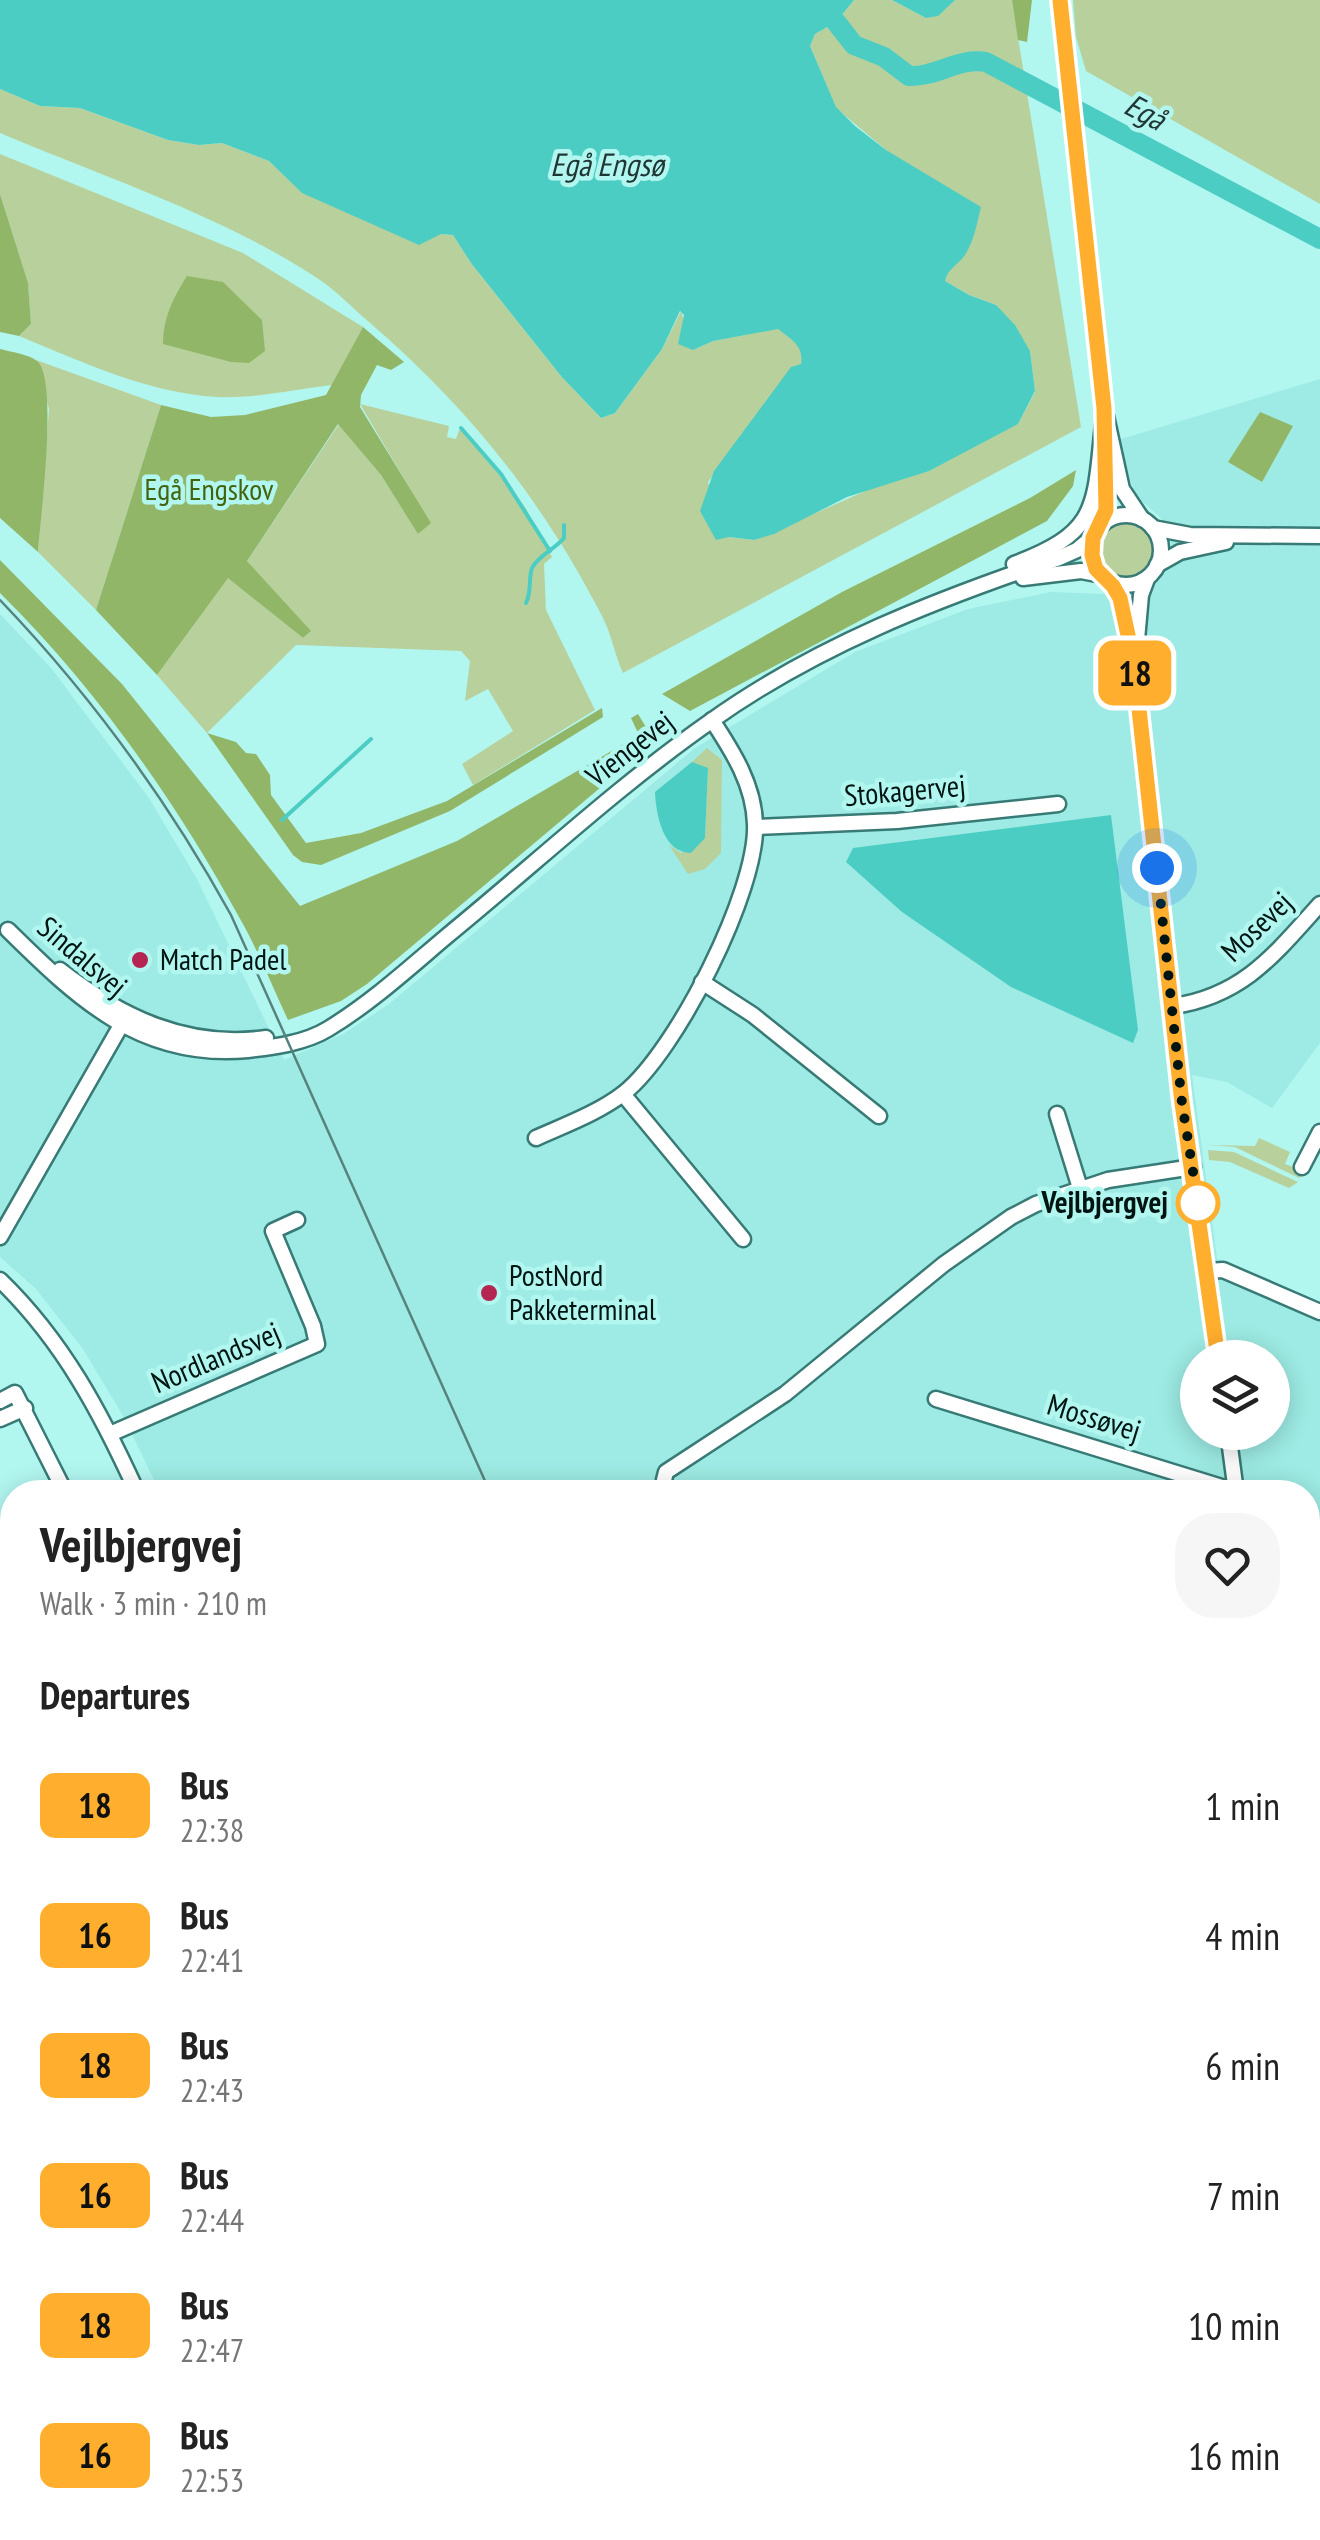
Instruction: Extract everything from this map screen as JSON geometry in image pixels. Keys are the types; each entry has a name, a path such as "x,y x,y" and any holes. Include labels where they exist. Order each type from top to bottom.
{"street":[{"path":"1060,0 1107,485 1105,516 1092,555 1122,605 1134,663 1182,1103 1216,1340"},
{"path":"1103,416 1120,484 1161,546 1141,595 1134,663"},
{"path":"913,611 1070,537 1086,518 1095,497 1103,416"},
{"path":"1098,530 1123,515 1178,534 1320,536"},
{"name":"Viengevej","path":"124,1020 192,1038 241,1041 286,1034 352,1012 670,750 712,720 785,674 913,611 1065,556 1098,530"},
{"path":"1106,578 1130,585 1180,552 1251,537"},
{"name":"Viengevej","path":"978,587 1052,573 1086,571 1106,578"},
{"path":"536,1138 623,1094 668,1044 702,982 748,876 756,827 752,796 743,772 712,720"},
{"name":"Stokagervej","path":"756,827 897,821 1058,804"},
{"name":"Mosevej","path":"1173,1006 1209,997 1243,982 1320,904"},
{"name":"Sindalsvej","path":"4,928 75,994 124,1020"},
{"path":"702,982 752,1015 879,1116"},
{"path":"0,1236 124,1020"},
{"path":"623,1094 743,1239"},
{"path":"1057,1114 1080,1188"},
{"path":"1302,1167 1320,1132"},
{"path":"664,1480 666,1472 786,1394 981,1236 1036,1204 1080,1188 1121,1177 1193,1167"},
{"name":"Nordlandsvej","path":"110,1434 317,1344 273,1232 298,1220"},
{"path":"1207,1272 1223,1270 1320,1312"},
{"path":"0,1280 42,1323 67,1358 131,1480"},
{"path":"0,1401 15,1393 59,1480"},
{"name":"Mossøvej","path":"936,1399 1198,1480"},
{"path":"0,1419 25,1408"},
{"path":"1231,1450 1235,1480"}],"shaded area":[{"path":"1320,379 1320,1043 1272,1108 1227,1082 1192,1075 1219,1273 1320,1316 1320,1480 1223,1480 1179,1464 1177,1480 154,1480 123,1416 83,1349 36,1289 0,1257 0,614 51,668 149,798 197,879 284,1060 343,1034 389,1004 695,748 855,652 968,609 1051,592 1131,595 1149,590 1161,578 1171,544 1161,518 1135,495 1118,440"}],"green space":[{"path":"854,0 892,0 926,18 938,15 955,0 1012,0 1081,427 623,673 606,625 580,575 501,458 439,388 337,294 281,256 203,216 0,133 0,89 40,106 80,108 168,140 199,145 222,143 269,161 303,193 453,235 561,376 601,418 615,413 662,349 681,311 693,350 713,341 778,328 798,345 803,354 801,365 763,407 708,482 728,537 754,540 1018,424 1035,392 1030,351 996,305 945,281 946,273 964,256 886,150 836,108 810,46 815,34 836,22"},
{"path":"1012,0 1032,0 1027,42 1018,40"},
{"path":"1073,0 1320,0 1320,204 1086,71 1076,37"},
{"path":"0,154 243,253 363,327 332,385 245,397 191,394 116,375 19,336 31,324 28,284 0,194"},
{"path":"0,194 28,283 31,324 19,336 0,332"},
{"path":"187,276 223,282 262,320 265,351 249,363 231,362 163,344 170,308"},
{"name":"Egå Engskov","path":"363,327 404,362 391,370 377,365 361,395 360,407 431,523 418,534 381,475 338,424 247,561 311,631 303,638 228,578 157,675 96,610 161,405 211,417 245,415 326,395"},
{"path":"0,349 37,361 47,394 38,552 0,518"},
{"path":"36,360 161,405 96,610 38,552 49,409"},
{"path":"360,404 449,426 447,437 456,439 459,430 465,432 525,507 552,557 544,564 546,610 595,710 473,785 462,764 513,731 488,689 465,701 470,661 461,651 296,645 207,733 157,675 228,577 303,638 310,632 247,561 339,424 381,475 418,533 430,523"},
{"path":"1260,412 1293,426 1262,482 1228,462"},
{"path":"1076,470 1073,486 1047,521 690,711 662,694 842,592 1030,498"},
{"path":"1126,521 1147,529 1155,550 1147,571 1126,579 1105,571 1097,550 1105,529"},
{"path":"0,560 122,684 300,906 457,841 639,735 631,718 638,714 652,737 651,745 367,984 341,1001 288,1020 246,930 160,788 68,667 0,593"},
{"path":"602,708 603,717 450,811 321,865 302,862 293,855 207,733 236,742 246,753 256,754 270,775 271,795 306,843 361,833 447,801"},
{"path":"707,748 722,760 721,853 705,869 688,874 669,845 681,853 705,838 708,769 692,762"},
{"path":"1259,1138 1290,1152 1285,1164 1307,1172 1299,1178 1235,1147 1208,1145 1255,1146"},
{"path":"1208,1150 1234,1152 1298,1182 1289,1188 1230,1162 1209,1160"}],"water":[{"name":"Egå Engsø","path":"0,0 854,0 836,22 815,34 810,46 836,107 886,150 981,207 968,250 945,281 996,305 1015,325 1030,351 1035,391 1018,424 929,471 847,497 774,534 754,540 716,540 700,511 714,471 791,367 801,364 799,348 778,329 713,341 693,350 678,344 684,315 680,311 662,349 615,413 601,418 561,376 453,235 441,234 419,245 302,193 269,161 222,143 199,145 168,140 80,108 40,106 0,89"},
{"path":"892,0 955,0 938,16 926,18"},
{"path":"692,762 708,768 705,838 691,853 681,851 668,840 659,821 655,792"},
{"path":"1111,815 1138,1030 1133,1043 1011,987 902,912 846,862 853,848"}],"waterway":[{"name":"Egå","path":"836,22 854,45 884,57 909,76 967,62 986,62 1320,239"},
{"path":"461,428 501,474 550,551"},
{"path":"526,603 532,568 564,538 564,525"},
{"path":"282,820 371,739"}],"tram line":[{"path":"0,600 126,750 231,915 485,1480"}],"bus line":[{"name":"18","path":"1060,0 1104,408 1106,510 1093,538 1092,555 1096,569 1120,598 1134,663 1182,1103 1216,1340"}],"place":[{"name":"Match Padel","path":"140,960"},
{"name":"Vejlbjergvej","path":"1198,1203"},
{"name":"PostNord Pakketerminal","path":"489,1293"}],"route":[{"path":"1157,868 1182,1103 1198,1203"}]}
